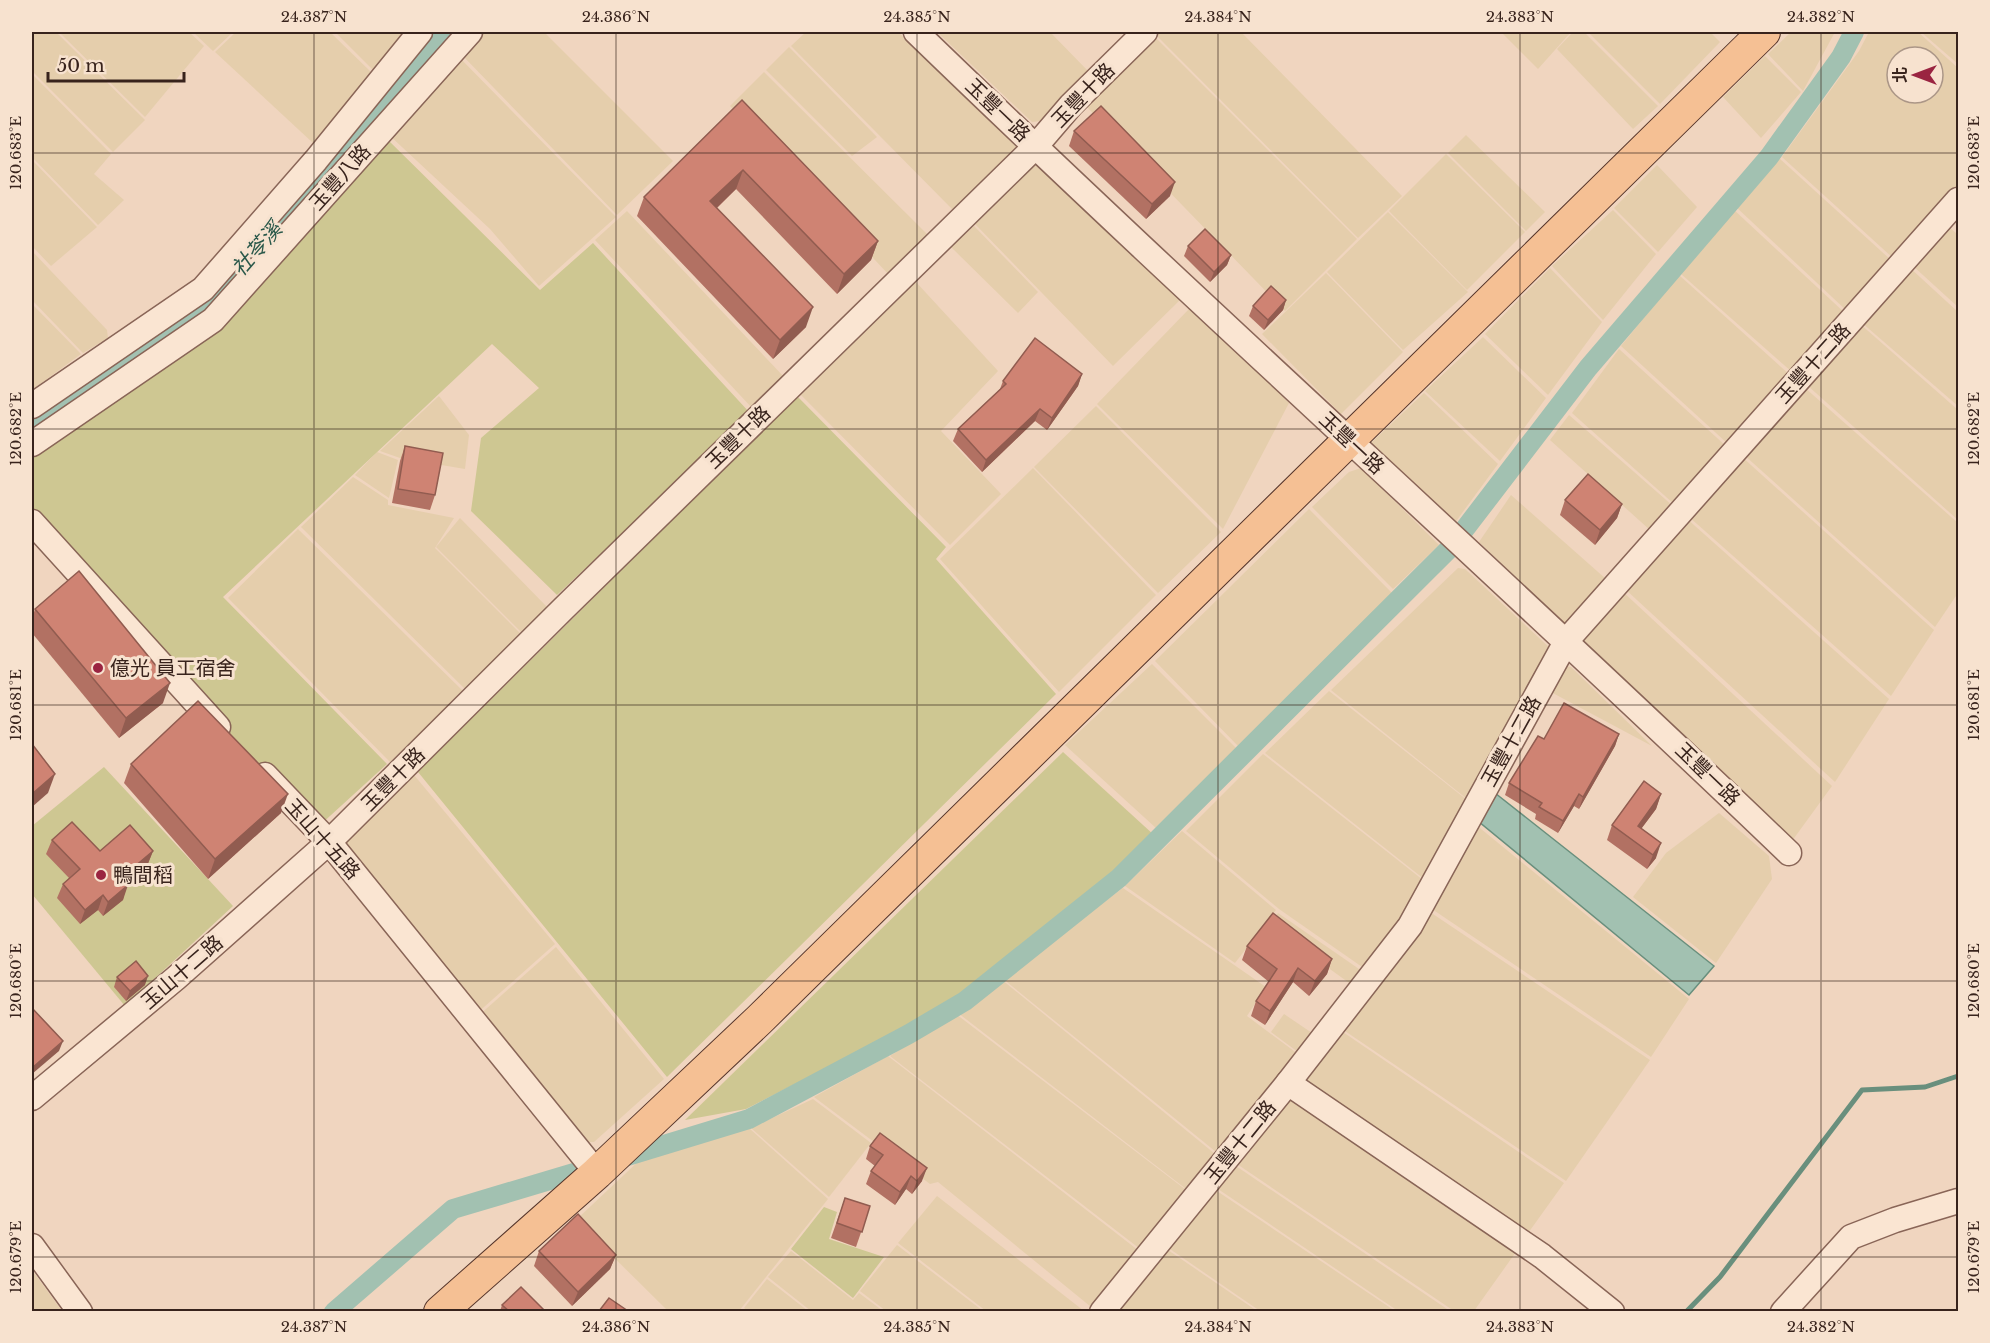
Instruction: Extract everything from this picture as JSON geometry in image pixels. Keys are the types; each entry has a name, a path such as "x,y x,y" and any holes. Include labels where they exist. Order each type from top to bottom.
{"main road":[{"path":"440,1311 597,1173 759,1020 1764,32"}],"street":[{"path":"32,406 203,289 316,160 420,32"},
{"name":"玉豐八路","path":"32,444 213,320 470,32"},
{"name":"玉豐一路","path":"916,32 1035,147 1196,294 1348,441 1567,640 1789,853"},
{"name":"玉豐十路","path":"329,842 562,609 1035,147 1071,105 1145,32"},
{"name":"玉豐十二路","path":"1102,1311 1288,1083 1410,926 1567,640 1959,200"},
{"name":"玉山十五路","path":"32,522 174,682 329,842 597,1173"},
{"name":"玉山十二路","path":"32,1098 176,978 329,842"},
{"path":"1288,1083 1542,1256 1612,1311"},
{"path":"1783,1311 1851,1238 1895,1220 1959,1201"},
{"path":"32,1246 80,1311"}],"shaded area":[{"path":"32,32 56,32 145,120 113,152 32,71"},
{"path":"59,32 189,32 204,46 145,117"},
{"path":"193,32 233,32 213,51"},
{"path":"236,32 330,32 373,74 313,143 215,52"},
{"path":"335,32 409,32 375,72"},
{"path":"480,32 544,32 673,161 617,215 461,54"},
{"path":"806,32 898,32 1017,141 1018,149 955,212 791,46"},
{"path":"937,32 1050,32 1089,72 1041,121 1032,122"},
{"path":"1160,32 1241,32 1402,196 1358,238 1156,35"},
{"path":"1501,32 1571,32 1538,69"},
{"path":"1573,32 1584,32 1658,106 1633,129 1557,49"},
{"path":"1588,32 1710,32 1720,42 1660,104"},
{"path":"1791,32 1835,32 1803,91 1768,54"},
{"path":"1869,32 1918,32 1932,45 1885,45 1885,105 1945,105 1945,56 1958,68 1958,185 1893,258 1782,157 1859,51"},
{"path":"1921,32 1958,32 1958,64 1945,53 1945,45 1936,45"},
{"path":"1154,36 1357,239 1285,311 1084,104"},
{"path":"789,47 877,137 852,156 766,70"},
{"path":"458,56 616,217 539,286 490,229 388,134"},
{"path":"1765,56 1801,92 1761,138 1723,97"},
{"path":"764,72 930,237 890,276 730,106"},
{"path":"32,74 111,154 94,174 124,200 98,225 32,157"},
{"path":"1466,135 1545,212 1526,231 1448,153"},
{"path":"386,138 540,290 593,243 750,413 557,595 471,511 481,438 539,388 492,344 223,597 387,764 319,826 174,677 32,512 32,457 219,326"},
{"path":"1446,154 1525,232 1467,290 1389,211"},
{"path":"1779,158 1892,261 1848,312 1735,206"},
{"path":"32,160 97,227 51,266 32,246"},
{"path":"1035,164 1043,165 1183,297 1113,366 975,224"},
{"path":"1657,165 1697,207 1658,252 1614,208"},
{"path":"1732,208 1846,314 1792,372 1681,274"},
{"path":"1613,210 1656,254 1603,320 1552,266"},
{"path":"627,211 785,378 753,409 595,240"},
{"path":"1388,212 1468,292 1403,350 1327,272"},
{"path":"1947,225 1958,235 1958,307 1912,265"},
{"path":"974,226 1038,292 1018,313 951,247"},
{"path":"32,251 107,330 108,338 83,353 32,300"},
{"path":"1909,267 1958,312 1958,406 1861,322"},
{"path":"1550,268 1602,322 1548,395 1485,334"},
{"path":"1326,273 1403,352 1341,414 1262,334"},
{"path":"1679,275 1790,375 1728,444 1621,346"},
{"path":"915,281 998,371 941,431 1001,494 950,545 800,394"},
{"path":"32,304 81,354 32,390"},
{"path":"1189,309 1199,309 1289,403 1223,529 1097,404"},
{"path":"1859,323 1958,410 1958,520 1807,385"},
{"path":"1483,337 1546,398 1500,461 1425,391"},
{"path":"1619,349 1727,447 1674,504 1572,413"},
{"path":"1804,387 1958,523 1958,593 1935,627 1743,454"},
{"path":"1424,393 1498,464 1454,524 1371,443"},
{"path":"439,396 469,435 465,469 400,458 380,451"},
{"path":"797,396 946,547 936,559 1056,694 667,1077 418,772"},
{"path":"1096,406 1221,532 1158,593 1034,467"},
{"path":"1569,415 1673,506 1650,530 1550,440"},
{"path":"377,452 398,460 389,498 355,475"},
{"path":"1741,456 1934,630 1891,696 1688,516"},
{"path":"1033,468 1156,595 1059,692 940,559"},
{"path":"1361,468 1439,545 1393,589 1312,507 1349,472"},
{"path":"353,477 388,500 388,505 454,518 435,548 521,634 466,690 301,527"},
{"path":"1511,495 1606,579 1565,626 1479,542"},
{"path":"1309,509 1392,593 1238,746 1155,661"},
{"path":"1685,517 1889,699 1835,782 1625,589"},
{"path":"460,518 549,609 522,633 436,547"},
{"path":"298,529 464,692 390,762 228,598"},
{"path":"1458,568 1465,569 1552,650 1467,799 1331,690"},
{"path":"1621,590 1832,786 1792,841 1579,640"},
{"path":"1152,664 1237,749 1156,828 1065,745"},
{"path":"1565,666 1571,667 1652,746 1549,691"},
{"path":"1329,691 1467,800 1424,879 1265,753"},
{"path":"1063,752 1154,835 1109,877 948,1006 746,1109 685,1120"},
{"path":"1263,754 1423,880 1386,942 1365,969 1279,909 1186,831"},
{"path":"104,767 233,906 125,1006 32,894 32,826"},
{"path":"414,775 555,944 475,1015 337,846"},
{"path":"1495,793 1714,966 1689,995 1478,821"},
{"path":"1719,813 1769,856 1772,879 1716,963 1633,897 1666,853"},
{"path":"1475,824 1689,999 1651,1057 1429,907"},
{"path":"1182,831 1276,910 1235,963 1125,886"},
{"path":"1123,888 1266,987 1247,1016 1298,1054 1221,1156 1002,978"},
{"path":"1427,910 1650,1060 1566,1181 1342,1029"},
{"path":"1278,913 1362,971 1352,985 1269,925"},
{"path":"556,947 664,1079 594,1142 586,1142 477,1017"},
{"path":"1001,979 1220,1158 1190,1192 958,1013"},
{"path":"956,1014 1190,1193 1144,1252 890,1056"},
{"path":"1284,1014 1312,1033 1298,1052 1271,1032"},
{"path":"1340,1030 1564,1183 1526,1236 1297,1083"},
{"path":"888,1056 1143,1254 1096,1311 938,1182 930,1184 814,1097"},
{"path":"1292,1096 1516,1252 1474,1311 1454,1311 1234,1162"},
{"path":"813,1099 871,1143 829,1197 751,1128"},
{"path":"749,1128 828,1199 739,1311 668,1311 576,1220 643,1157"},
{"path":"1233,1164 1450,1311 1398,1311 1215,1187"},
{"path":"1214,1189 1395,1311 1260,1311 1167,1247"},
{"path":"937,1196 1084,1311 986,1311 898,1243"},
{"path":"824,1207 837,1212 829,1239 884,1257 853,1298 791,1249"},
{"path":"897,1245 983,1311 886,1311 860,1291"},
{"path":"1165,1248 1257,1311 1124,1312 1119,1308"},
{"path":"791,1251 853,1300 859,1293 883,1311 811,1311 768,1277"},
{"path":"32,1270 62,1311 32,1311"},
{"path":"767,1279 808,1311 748,1311 744,1308"}],"building":[{"path":"742,100 878,241 844,274 743,170 710,201 813,307 780,340 644,197"},
{"path":"1101,106 1175,182 1152,204 1074,131"},
{"path":"1205,229 1231,255 1214,272 1188,246"},
{"path":"1271,286 1286,300 1268,320 1253,306"},
{"path":"1035,338 1082,374 1052,418 1040,409 986,460 958,429 1006,384 1003,381"},
{"path":"405,446 443,453 435,495 398,489"},
{"path":"1588,474 1622,504 1600,530 1565,500"},
{"name":"億光 員工宿舍","path":"79,571 170,683 126,718 35,609"},
{"path":"198,701 288,794 215,859 131,764"},
{"path":"1564,703 1619,734 1583,797 1579,794 1563,821 1539,807 1542,803 1509,783 1538,736 1544,739"},
{"path":"32,744 55,774 32,794"},
{"path":"1644,781 1661,794 1638,826 1661,843 1653,855 1612,825"},
{"name":"鴨間稻","path":"72,822 100,851 130,825 153,851 121,878 128,885 108,902 103,895 85,910 63,884 80,869 52,840"},
{"path":"1273,913 1332,959 1315,981 1298,968 1270,1011 1256,1001 1277,969 1247,946"},
{"path":"136,961 148,976 130,991 117,977"},
{"path":"32,1008 63,1041 32,1068"},
{"path":"880,1133 927,1168 917,1181 911,1176 900,1192 871,1171 883,1155 870,1146"},
{"path":"845,1198 870,1206 862,1232 837,1223"},
{"path":"578,1214 616,1255 578,1292 539,1251"},
{"path":"521,1287 545,1311 509,1311 502,1305"},
{"path":"609,1298 628,1311 599,1311"}],"waterway":[{"name":"社苓溪","path":"32,428 210,302 448,32"},
{"path":"621,1158 749,1119 909,1034 965,1001 1119,878 1451,547 1588,368 1769,157 1841,57 1854,32"},
{"path":"1686,1312 1720,1277 1862,1090 1925,1087 1958,1076"},
{"path":"334,1312 453,1209 587,1169"}],"place":[{"name":"億光 員工宿舍","path":"98,668"},
{"name":"鴨間稻","path":"101,875"}]}
